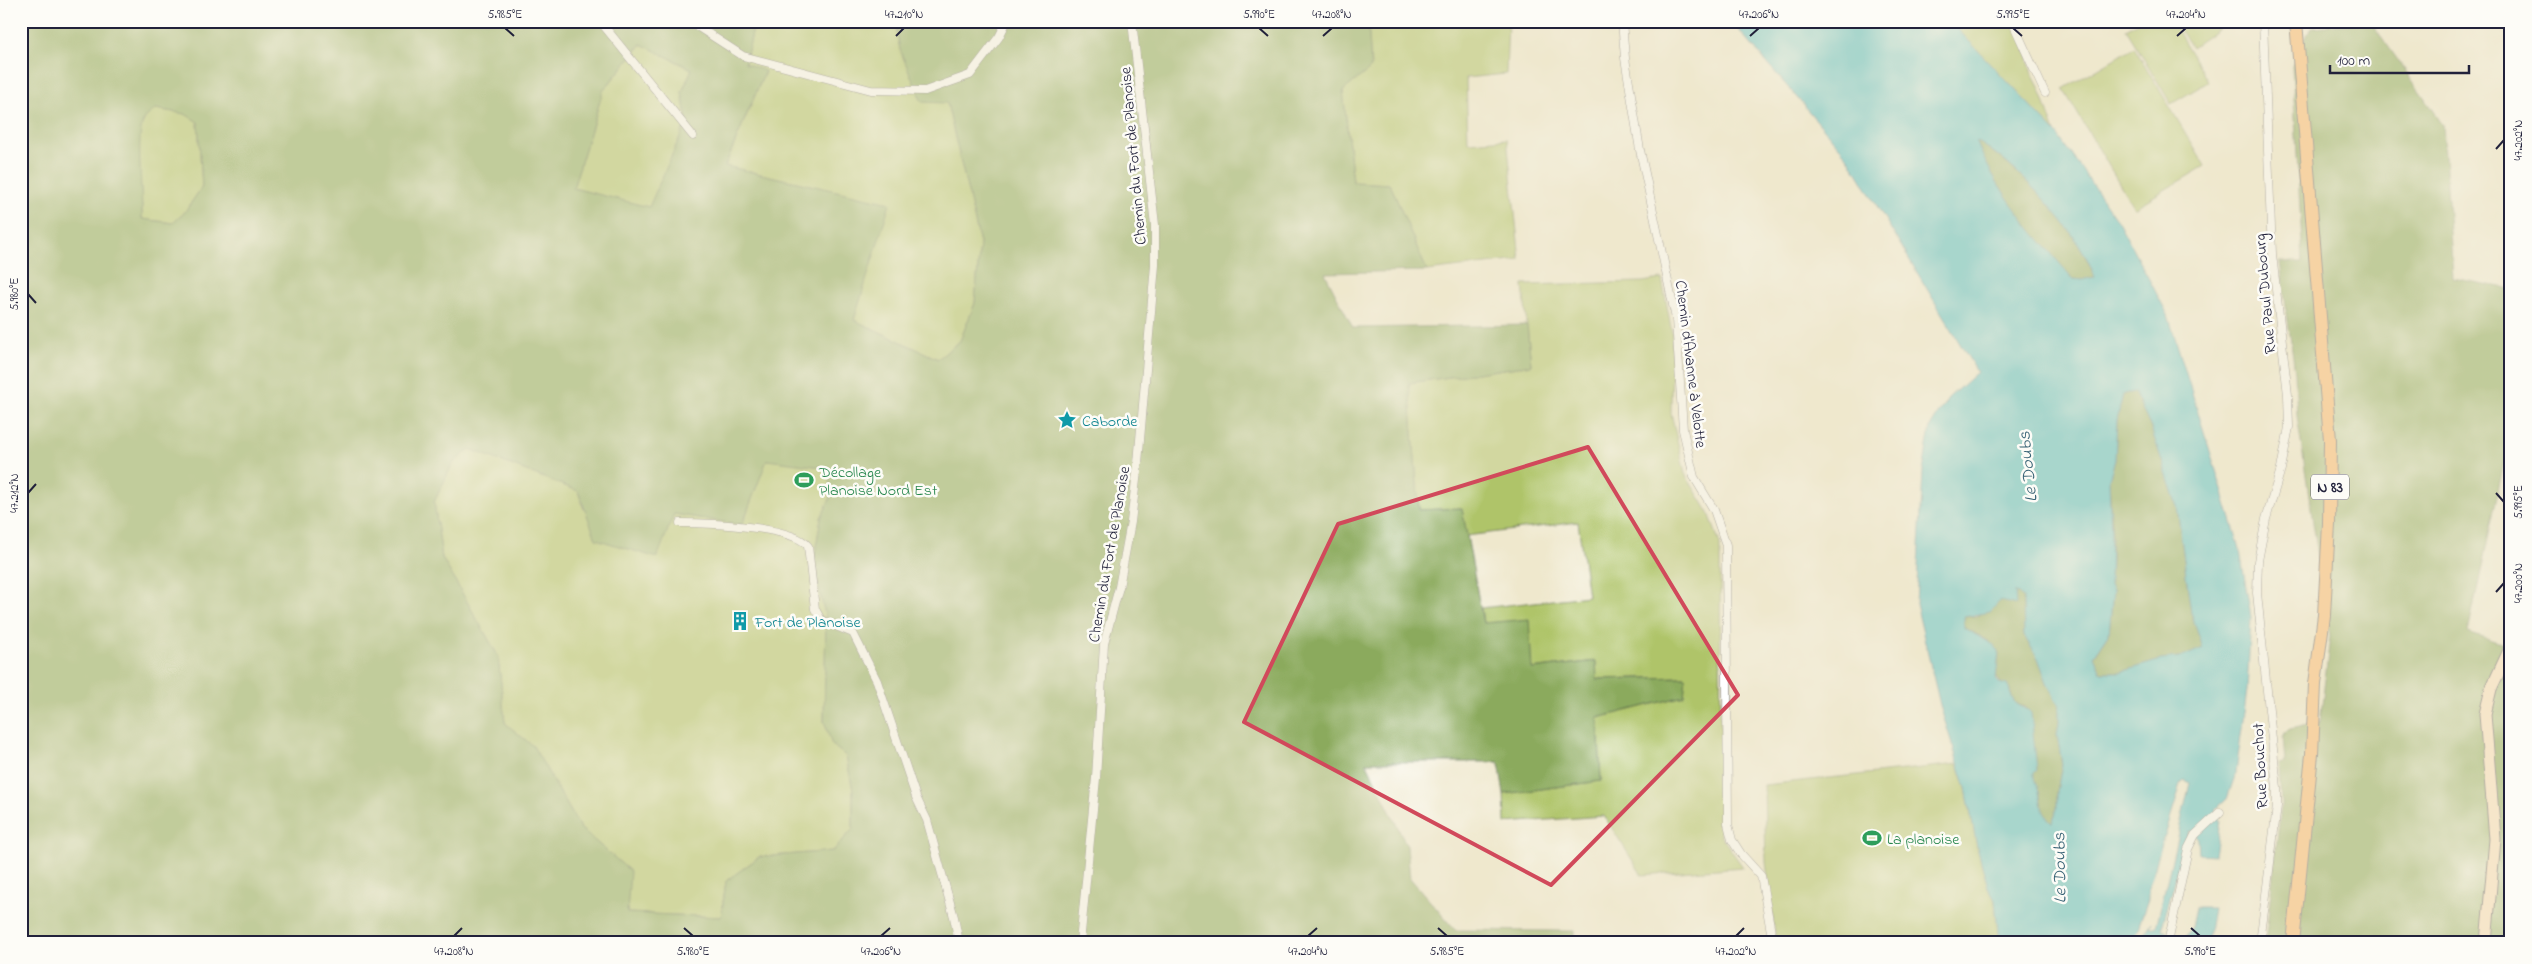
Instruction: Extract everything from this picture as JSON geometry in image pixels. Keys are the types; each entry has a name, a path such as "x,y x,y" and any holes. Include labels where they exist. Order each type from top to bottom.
{"main road":[{"name":"N 83","path":"2293,943 2312,754 2315,684 2324,615 2329,524 2330,440 2296,21"}],"street":[{"path":"600,21 694,136"},
{"path":"689,21 743,56 871,90 925,91 970,75 999,37 1007,21"},
{"name":"Chemin du Fort de Planoise","path":"1080,943 1096,778 1104,644 1119,587 1131,522 1155,265 1154,225 1132,21"},
{"name":"Chemin d'Avanne à Velotte","path":"1622,21 1625,58 1640,150 1676,319 1683,430 1694,477 1714,510 1726,545 1728,824 1732,840 1741,854 1761,876 1773,943"},
{"path":"2012,21 2046,93"},
{"name":"Rue Paul Dubourg","path":"2260,616 2257,593 2258,561 2266,519 2281,470 2289,427 2288,395 2272,254 2264,21"},
{"path":"680,523 722,524 782,533 802,539 808,546 815,609 821,620 854,633 877,681 916,797 927,820 954,917 959,943"},
{"name":"Rue Bouchot","path":"2260,616 2277,806 2260,943"},
{"path":"2486,943 2495,839 2485,714 2491,689 2511,646"},
{"path":"2168,943 2188,849 2195,835 2220,812"}],"highlighted area":[{"path":"1588,447 1738,695 1551,885 1244,722 1338,524"}],"green space":[{"path":"21,21 755,21 745,63 765,71 725,166 890,203 854,320 938,359 960,341 975,303 980,243 947,103 922,102 900,50 895,21 1368,21 1371,68 1343,91 1353,182 1390,184 1427,271 1325,273 1353,328 1527,325 1531,365 1409,383 1419,510 1462,508 1483,623 1529,619 1532,669 1596,661 1597,679 1686,677 1684,696 1598,718 1601,781 1504,794 1499,762 1366,762 1407,846 1410,878 1455,930 1574,931 1574,943 21,943","holes":["641,44 692,69 682,92 687,121 649,207 573,188 603,91","156,109 185,114 198,122 202,187 184,213 173,223 142,219 140,138 141,127 148,116","470,449 578,491 596,539 657,558 674,514 742,525 767,460 829,468 830,499 821,518 813,565 826,618 824,721 832,745 846,756 853,790 853,829 833,851 759,857 726,881 721,917 627,913 630,871 581,829 533,746 505,723 498,656 442,558 434,502 453,463"]},
{"path":"755,21 895,21 900,50 947,103 980,243 975,303 960,341 938,359 854,320 889,203 725,166 765,72 745,63"},
{"path":"1368,21 1508,21 1506,74 1466,78 1468,142 1507,139 1520,260 1427,271 1390,184 1353,182 1343,91 1371,68"},
{"path":"1950,21 2018,21 2032,74 2039,87 2055,132"},
{"path":"2139,21 2172,21 2208,82 2171,104 2126,29"},
{"path":"2174,21 2230,21 2192,47"},
{"path":"2371,22 2443,124 2453,278 2511,289 2511,430 2468,632 2511,646 2511,943 2265,943 2281,806 2279,764 2285,763 2283,737 2286,731 2290,729 2320,722 2330,636 2297,416 2295,372 2280,262 2303,262 2292,66 2311,27"},
{"path":"642,44 692,69 682,92 687,121 649,208 573,188 603,91"},
{"path":"2134,47 2205,166 2134,208 2063,89"},
{"path":"156,109 186,114 198,122 202,187 184,213 173,223 142,219 139,139 144,120"},
{"path":"1976,140 2009,166 2045,201 2076,240 2087,259 2094,277 2083,280 2073,279 2019,217 1986,164"},
{"path":"1662,279 1672,333 1671,413 1685,474 1709,513 1720,544 1721,836 1743,867 1642,875 1604,816 1505,823 1504,794 1601,781 1598,718 1684,696 1685,677 1596,679 1595,661 1532,669 1483,623 1481,608 1588,596 1578,522 1466,536 1461,508 1419,510 1409,383 1531,365 1523,285 1642,282"},
{"path":"2134,392 2151,428 2177,506 2191,613 2203,648 2180,658 2161,660 2120,672 2101,672 2094,657 2109,634 2113,590 2110,585 2112,537 2109,479 2115,460 2117,420 2123,394"},
{"path":"470,449 578,491 584,510 674,514 742,525 767,459 829,468 830,499 821,518 813,565 826,618 824,721 832,745 846,756 853,790 853,829 833,851 759,857 726,881 721,917 627,913 629,871 581,829 533,747 505,723 498,656 442,558 434,502 453,463"},
{"path":"2015,590 2023,598 2024,636 2038,658 2048,685 2059,706 2057,735 2062,764 2057,792 2057,809 2052,823 2043,814 2039,791 2033,781 2035,753 2032,739 2033,724 2026,707 2015,702 2011,691 1997,677 1996,671 1999,656 1997,650 1986,639 1964,628 1964,617 1978,616"},
{"name":"La planoise","path":"1958,764 1966,788 1977,847 1988,887 1995,900 1999,943 1776,943 1766,862 1764,785"}],"water":[{"name":"Le Doubs","path":"1731,21 1950,21 2056,133 2119,223 2168,315 2239,545 2251,617 2247,690 2236,773 2227,799 2216,809 2220,821 2215,855 2199,854 2198,839 2194,832 2189,831 2162,927 2162,930 2167,932 2164,943 2138,943 2152,922 2150,927 2156,927 2190,783 2185,780 2181,784 2148,889 2148,899 2137,931 2129,943 1999,943 1995,900 1988,887 1977,847 1966,788 1941,709 1916,604 1923,472 1930,427 1948,398 1977,372 1847,156","holes":["1976,141 2008,164 2046,201 2077,242 2088,261 2094,277 2083,280 2073,279 2007,197 1985,161","2134,392 2151,428 2177,506 2191,613 2203,648 2180,658 2161,660 2120,672 2101,672 2094,656 2109,634 2113,590 2110,585 2109,479 2115,460 2117,420 2123,394","2015,591 2023,598 2024,636 2038,658 2048,685 2059,706 2057,735 2062,764 2057,792 2057,809 2052,823 2043,809 2034,779 2034,773 2037,770 2031,713 2015,702 2007,685 1999,683 1996,679 1999,651 1994,645 1964,628 1964,617 1990,612 2000,601 2016,605"]},
{"path":"2196,908 2213,908 2207,943 2183,943 2192,927"}],"place":[{"name":"Caborde","path":"1067,420"},
{"name":"Décollage Planoise Nord Est","path":"804,480"},
{"name":"Fort de Planoise","path":"740,621"},
{"name":"La planoise","path":"1872,838"}]}
